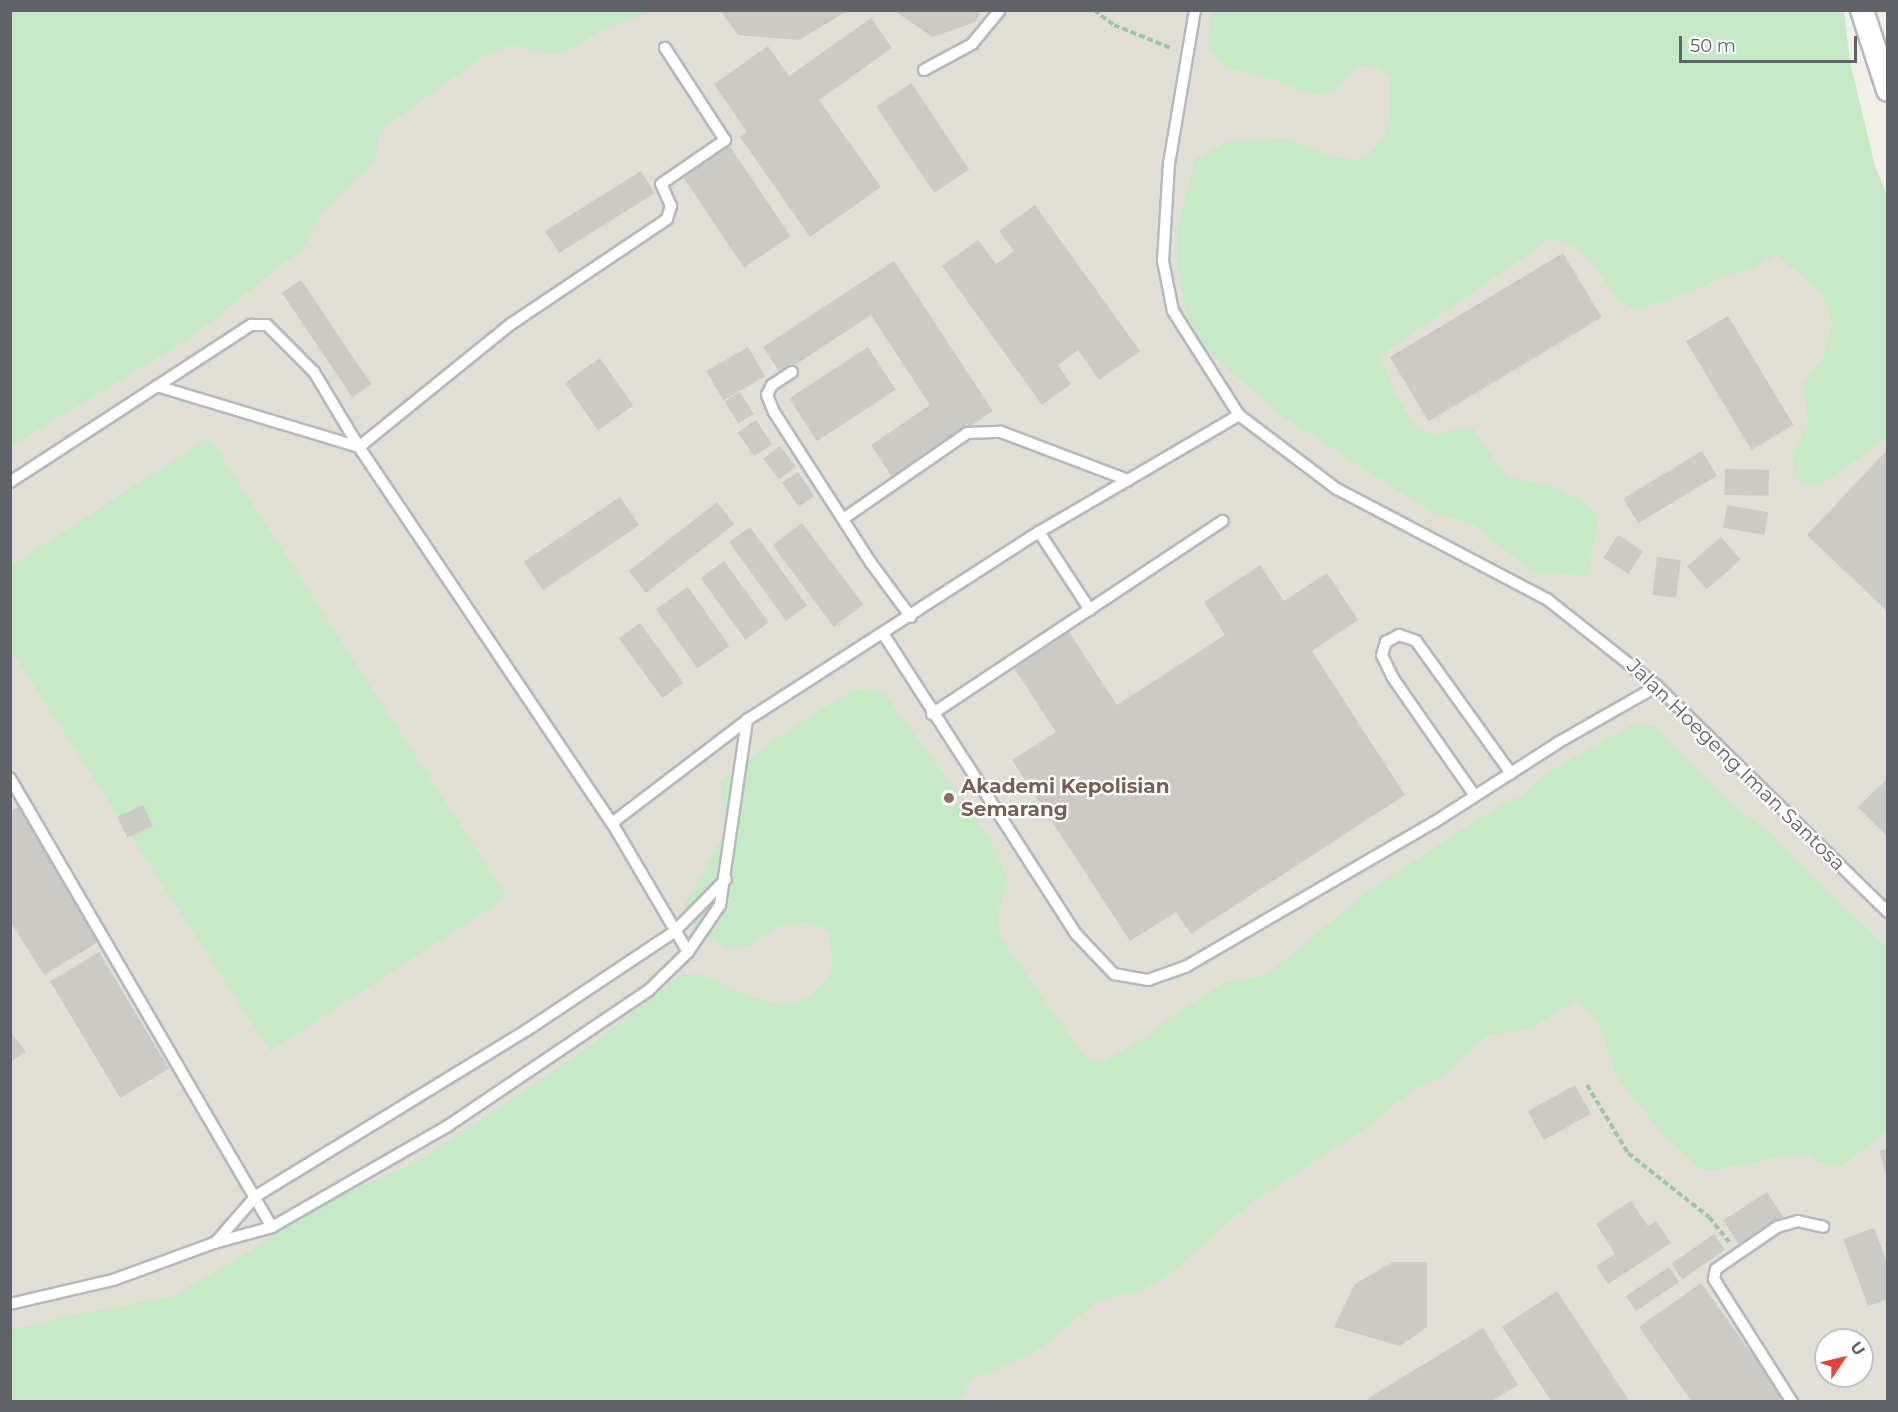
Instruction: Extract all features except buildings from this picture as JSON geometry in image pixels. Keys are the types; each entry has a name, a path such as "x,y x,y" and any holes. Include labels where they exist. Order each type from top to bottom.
{"street":[{"path":"1862,10 1887,90"}],"lane":[{"path":"924,69 972,44 1000,10"},
{"name":"Jalan Hoegeng Iman Santosa","path":"1195,10 1168,163 1162,261 1173,310 1239,415 1337,489 1548,600 1657,686 1887,912"},
{"path":"359,447 511,324 667,219 671,206 662,184 725,140 665,48"},
{"path":"10,482 251,325 262,323 314,372 359,447 612,823 674,932 688,952"},
{"path":"792,372 772,385 767,395 843,519 911,617"},
{"path":"157,386 359,447"},
{"path":"612,823 747,720 884,635 1039,532 1239,415"},
{"path":"843,519 967,433 1001,432 1128,480"},
{"path":"932,714 1223,521"},
{"path":"1039,532 1090,610"},
{"path":"884,635 932,714 1076,934 1114,974 1148,980 1186,966 1657,686"},
{"path":"1475,796 1393,678 1382,655 1386,642 1399,635 1416,641 1511,773"},
{"path":"10,1304 113,1280 214,1243 272,1227 456,1120 648,991 688,952 720,905 726,879 747,720"},
{"path":"10,778 256,1196 272,1227"},
{"path":"214,1243 256,1196 527,1030 674,932 726,879"},
{"path":"1792,1401 1714,1279 1716,1269 1777,1227 1798,1221 1823,1227"}],"path":[{"path":"1094,10 1114,25 1186,54"},
{"path":"1587,1085 1628,1153 1709,1217 1737,1255"}],"shaded area":[{"name":"Akademi Kepolisian Semarang","path":"215,11 1828,11 1888,255 1887,1401 11,1401 10,206"}],"green space":[{"path":"11,10 655,11 603,29 564,53 543,54 510,45 481,58 379,131 375,162 321,213 303,248 189,339 11,446"},
{"path":"1211,11 1844,11 1850,62 1875,166 1887,195 1887,438 1820,485 1799,483 1793,462 1808,419 1803,382 1824,356 1833,325 1822,294 1777,255 1748,270 1723,275 1705,286 1637,310 1618,299 1591,261 1575,246 1550,239 1380,356 1395,394 1417,428 1437,434 1472,427 1507,477 1552,486 1587,503 1596,515 1597,526 1587,576 1531,571 1475,525 1438,514 1392,487 1281,415 1212,355 1188,318 1177,266 1178,225 1196,159 1228,141 1286,138 1328,155 1357,161 1367,157 1384,136 1390,120 1390,75 1371,65 1358,66 1334,91 1312,94 1258,74 1225,68 1207,46"},
{"path":"209,437 507,897 270,1051 11,650 11,566"},
{"path":"861,689 885,695 989,837 1008,882 997,914 1000,937 1080,1050 1088,1060 1099,1063 1147,1037 1163,1022 1224,983 1266,975 1373,887 1506,802 1521,797 1543,775 1635,723 1655,727 1734,806 1772,834 1813,879 1887,947 1887,1130 1842,1166 1818,1162 1809,1155 1785,1156 1709,1171 1697,1166 1661,1132 1617,1077 1599,1024 1577,999 1531,1029 1487,1035 1443,1076 1412,1090 1367,1127 1250,1203 1170,1274 1139,1291 1098,1301 1034,1353 973,1379 959,1401 11,1401 10,1331 61,1317 171,1297 252,1250 309,1209 420,1160 583,1051 680,975 703,975 754,998 775,1003 798,1003 808,997 833,971 830,935 823,927 803,922 780,926 751,945 729,949 694,931 684,905 728,827 720,781 777,738 840,697"}],"place":[{"name":"Akademi Kepolisian Semarang","path":"949,798"}]}
